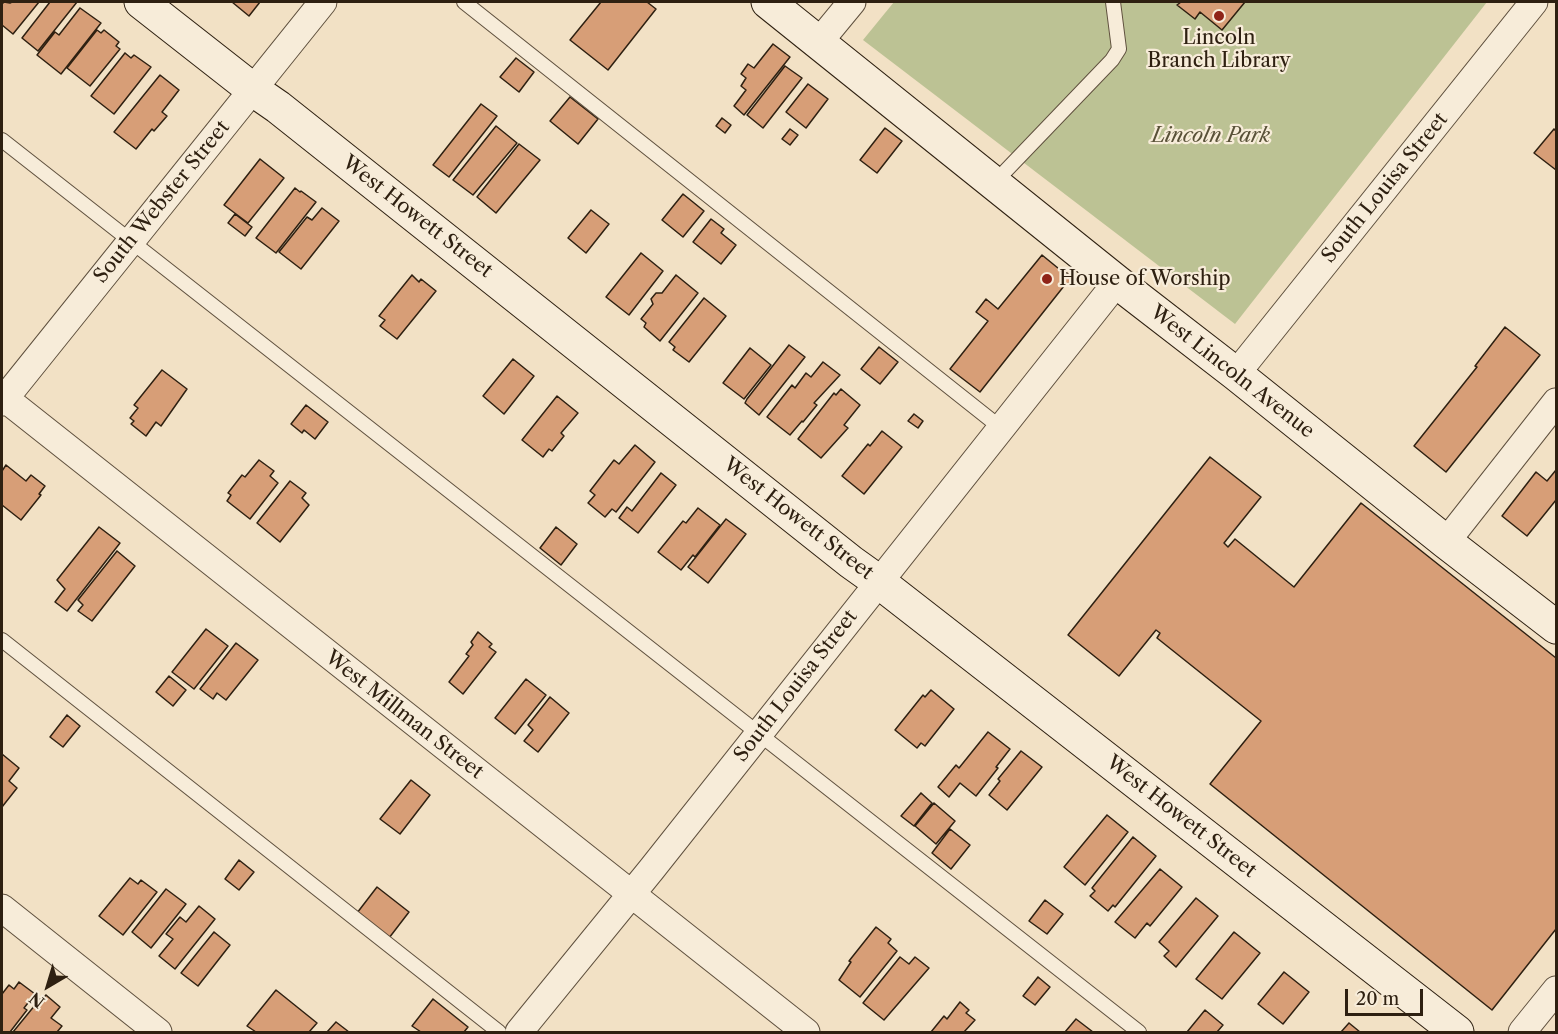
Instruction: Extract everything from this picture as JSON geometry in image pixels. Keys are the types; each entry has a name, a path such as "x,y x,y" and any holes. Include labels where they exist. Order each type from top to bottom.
{"main road":[{"name":"West Howett Street","path":"141,2 278,107 851,562 1457,1032"},
{"name":"West Lincoln Avenue","path":"768,2 1117,282 1557,627"}],"street":[{"name":"South Webster Street","path":"2,399 323,2"},
{"path":"819,42 852,2"},
{"name":"South Louisa Street","path":"1236,374 1534,2"},
{"name":"South Louisa Street","path":"519,1032 759,734 1117,282"},
{"name":"West Millman Street","path":"2,399 806,1032"},
{"path":"1446,542 1557,402"},
{"path":"2,908 158,1032"},
{"path":"1522,1032 1557,990"}],"lane":[{"path":"464,2 1001,428"},
{"path":"994,183 1112,60 1119,48 1113,2"},
{"path":"2,140 1139,1032"},
{"path":"2,640 499,1032"}],"green space":[{"name":"Lincoln Park","path":"894,2 1487,2 1235,324 863,40"}],"building":[{"path":"4,2 39,2 13,34 2,25 2,4"},
{"path":"50,2 77,2 38,51 22,38"},
{"path":"232,2 260,2 249,16"},
{"path":"601,2 647,2 656,9 608,70 570,40"},
{"name":"Lincoln Branch Library","path":"1181,2 1245,2 1222,30 1200,12 1195,19 1177,5"},
{"path":"80,8 101,23 61,74 37,55 55,32 59,35"},
{"path":"97,30 101,33 104,30 119,42 116,46 120,49 90,86 67,68"},
{"path":"773,44 790,57 744,115 734,106 746,90 741,86 746,78 741,74 748,64 754,68"},
{"path":"125,53 131,58 134,55 151,67 114,114 91,96"},
{"path":"516,58 534,72 519,92 500,77"},
{"path":"785,66 802,78 763,128 747,115"},
{"path":"160,75 179,90 162,112 167,116 154,131 152,129 136,149 114,132"},
{"path":"808,84 828,99 806,128 786,112"},
{"path":"570,97 598,119 578,144 550,121"},
{"path":"481,104 497,116 449,177 433,165"},
{"path":"722,118 731,125 725,133 716,126"},
{"path":"496,126 517,143 473,195 453,180"},
{"path":"885,128 902,141 877,173 860,160"},
{"path":"790,129 798,135 790,145 782,139"},
{"path":"1554,129 1556,131 1556,170 1534,153"},
{"path":"519,144 540,160 496,213 477,197"},
{"path":"260,159 284,178 248,223 224,205"},
{"path":"295,188 316,202 276,253 256,238"},
{"path":"683,194 704,211 683,237 662,220"},
{"path":"322,208 339,221 301,269 279,252 307,217 312,220"},
{"path":"591,210 609,224 586,253 568,238"},
{"path":"235,214 252,227 245,236 228,223"},
{"path":"711,219 724,229 721,233 736,245 721,264 693,242"},
{"path":"641,253 663,271 629,315 606,297"},
{"path":"1042,255 1067,273 1071,277 1071,282 1064,286 980,392 950,369 988,321 976,312 986,299 998,309"},
{"path":"412,275 419,282 421,279 436,291 397,339 380,326 385,320 379,316"},
{"path":"676,275 698,293 660,341 644,327 646,323 641,319 653,304 651,299 656,293 662,293"},
{"path":"704,298 726,316 689,362 673,350 675,347 669,342"},
{"path":"1505,327 1540,355 1446,472 1414,446 1477,367 1475,366"},
{"path":"789,345 805,357 759,415 745,403"},
{"path":"879,347 898,362 880,384 861,369"},
{"path":"750,348 771,365 744,399 723,383"},
{"path":"513,359 534,376 504,414 483,396"},
{"path":"823,362 840,375 814,403 817,405 790,435 767,417 792,385 795,388 806,373 811,377"},
{"path":"162,370 187,389 161,426 156,422 146,436 131,424 134,421 130,418 138,408 134,405"},
{"path":"841,389 860,405 844,425 848,428 821,458 798,439 834,393 836,395"},
{"path":"557,396 578,413 561,433 564,436 552,451 549,449 543,457 522,440"},
{"path":"306,405 328,422 315,439 304,430 302,433 291,424"},
{"path":"914,414 923,421 918,428 908,421"},
{"path":"882,431 902,447 864,494 842,476 868,444 870,446"},
{"path":"635,445 655,462 616,512 612,509 605,517 588,503 595,495 590,491 614,460 619,464"},
{"path":"1210,457 1261,497 1224,543 1228,547 1235,539 1294,587 1361,503 1556,658 1556,929 1492,1010 1210,784 1261,721 1157,638 1160,633 1156,630 1119,676 1068,635"},
{"path":"259,460 274,471 270,476 278,483 250,519 227,501 231,495 228,493 242,475 245,477"},
{"path":"6,465 26,481 31,475 45,486 39,494 41,495 21,520 2,505 2,471"},
{"path":"1556,470 1556,500 1527,536 1502,516 1536,472 1547,481"},
{"path":"661,473 676,485 638,533 619,518 627,507 632,511"},
{"path":"290,481 306,493 302,498 309,505 280,542 257,523"},
{"path":"698,508 720,525 695,557 693,555 681,570 658,552 683,521 686,523"},
{"path":"726,519 746,534 708,583 688,567"},
{"path":"99,527 120,543 67,611 55,602 65,589 57,580"},
{"path":"556,527 577,544 561,565 540,548"},
{"path":"117,551 135,566 92,621 78,611 83,605 78,600"},
{"path":"206,629 228,646 194,689 172,672"},
{"path":"478,632 492,644 489,647 496,652 463,694 449,682 469,656 466,654 473,645 471,642"},
{"path":"236,643 258,660 226,700 217,693 213,699 200,689"},
{"path":"169,676 186,690 173,706 156,692"},
{"path":"526,679 546,695 515,734 495,718"},
{"path":"931,690 954,709 925,746 921,743 917,748 895,730 923,695 925,697"},
{"path":"550,697 569,713 538,752 524,741 533,730 528,725"},
{"path":"67,715 80,726 63,747 50,737"},
{"path":"988,732 1010,749 976,796 960,783 949,797 938,787 956,765 959,768"},
{"path":"1021,751 1042,767 1007,810 989,795 1000,781 998,779"},
{"path":"2,754 19,768 9,781 17,788 2,807"},
{"path":"411,780 430,795 400,834 380,819"},
{"path":"921,793 932,803 914,826 901,816"},
{"path":"934,803 955,821 936,844 915,826"},
{"path":"1107,815 1128,832 1085,885 1064,867"},
{"path":"950,829 970,845 951,869 932,853"},
{"path":"1133,837 1156,856 1115,907 1113,905 1108,911 1090,896 1095,891 1092,888"},
{"path":"239,860 254,872 239,890 225,879"},
{"path":"1160,869 1182,887 1150,926 1147,923 1135,938 1115,922"},
{"path":"130,878 138,884 141,880 157,892 123,935 99,916"},
{"path":"377,887 409,912 389,938 357,913"},
{"path":"166,889 186,904 151,948 132,932"},
{"path":"1196,898 1218,916 1176,967 1164,956 1169,951 1159,942"},
{"path":"1045,900 1063,914 1047,934 1029,921"},
{"path":"199,906 215,919 175,969 159,956 173,939 166,934 180,917 186,922"},
{"path":"876,927 891,939 888,943 897,951 860,997 839,980 851,962 849,961"},
{"path":"214,932 230,945 198,986 181,973"},
{"path":"1234,932 1260,953 1222,999 1196,979"},
{"path":"900,957 909,964 915,957 929,968 884,1020 863,1003"},
{"path":"1284,972 1309,992 1283,1024 1258,1004"},
{"path":"1038,977 1050,987 1035,1005 1023,996"},
{"path":"19,982 35,994 24,1008 27,1010 10,1032 2,1032 2,994 9,985 14,989"},
{"path":"276,990 317,1023 309,1032 256,1032 247,1026"},
{"path":"46,995 60,1007 51,1018 62,1026 57,1032 13,1032 40,999 42,1000"},
{"path":"433,999 468,1027 464,1032 421,1032 412,1026"},
{"path":"960,1002 969,1010 966,1013 975,1020 964,1032 931,1032 944,1016 947,1019"},
{"path":"1205,1010 1223,1025 1217,1032 1187,1032"},
{"path":"1076,1019 1093,1032 1065,1032"},
{"path":"336,1022 349,1032 327,1032"},
{"path":"1349,1023 1360,1032 1341,1032"}],"place":[{"name":"Lincoln Branch Library","path":"1219,16"},
{"name":"House of Worship","path":"1047,279"}]}
